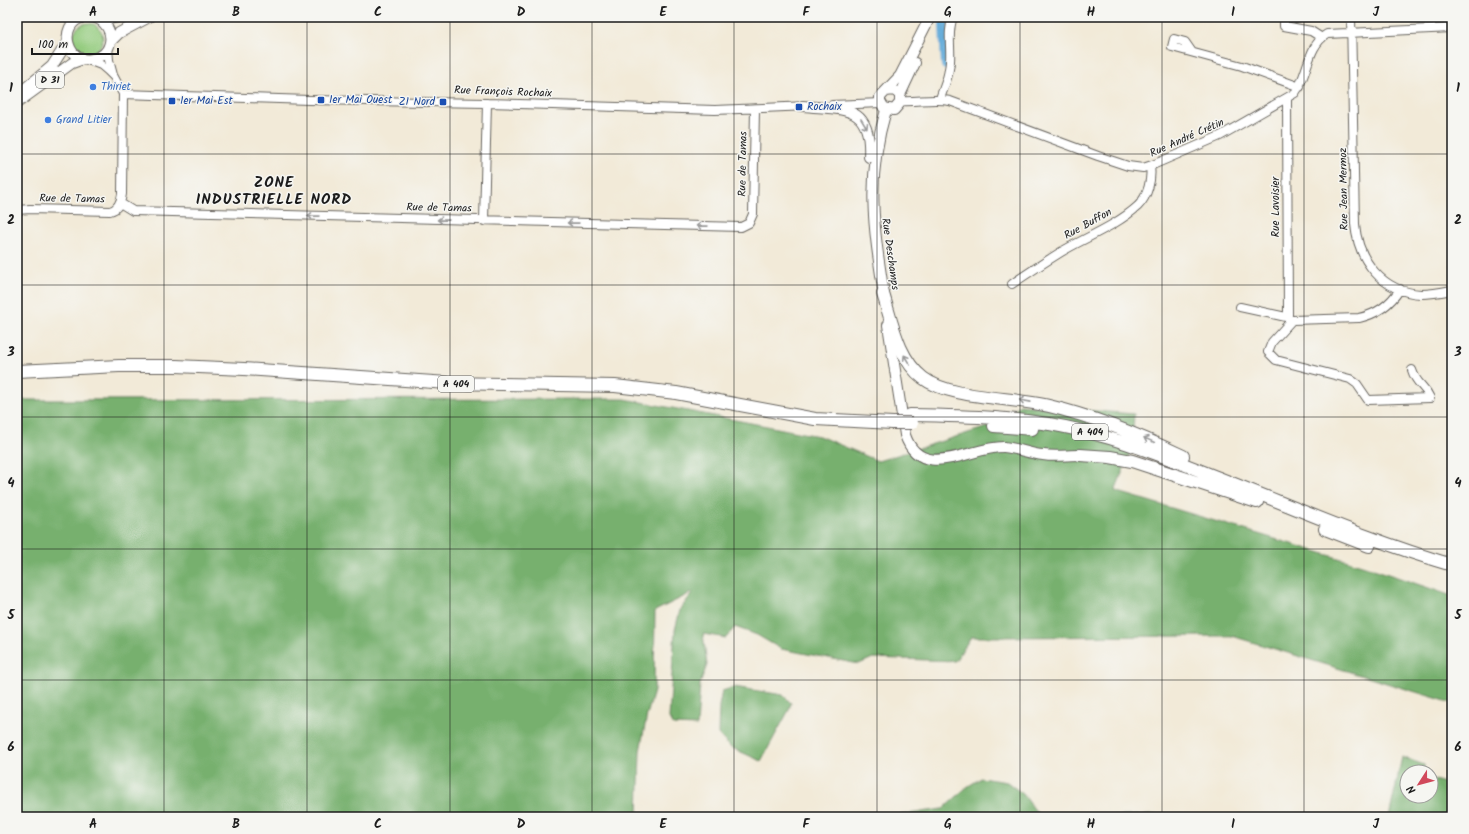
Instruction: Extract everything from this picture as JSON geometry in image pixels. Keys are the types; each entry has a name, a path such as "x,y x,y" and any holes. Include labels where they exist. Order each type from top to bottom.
{"highway":[{"path":"883,294 905,358 916,372 931,384 953,392 1047,405 1110,423 1156,443 1258,498"},
{"name":"A 404","path":"17,363 118,358 190,359 447,375 612,377 664,383 804,409 892,419"},
{"name":"A 404","path":"17,371 104,367 176,366 244,369 429,383 615,386 676,393 815,419 1013,419 1078,430 1152,452 1352,540 1452,574"},
{"path":"1080,455 1110,457 1132,461 1258,498"},
{"name":"A 404","path":"1258,498 1452,566"}],"main road":[{"path":"84,17 71,25 68,30 67,43 73,53 86,60 100,56 119,33 149,17"},
{"path":"97,19 119,17"},
{"path":"930,17 900,76 880,97 884,106 897,108 900,98 937,17"},
{"path":"97,19 109,30 109,45"},
{"name":"D 31","path":"17,95 52,66 67,43"},
{"name":"D 31","path":"17,103 72,63 86,60"},
{"path":"886,91 894,90 900,98"},
{"path":"803,106 847,110 859,116 866,126 870,140 868,183 875,237"},
{"name":"Rue Deschamps","path":"884,106 875,154 872,212 899,403 905,435 910,445 917,452 927,458 939,460 951,460 984,449 1002,447 1052,456 1080,455"}],"street":[{"path":"940,99 949,70 951,53 949,37 953,17"},
{"path":"1284,17 1284,26 1311,31 1322,38 1331,33 1452,28"},
{"name":"Rue Jean Mermoz","path":"1351,17 1355,224 1357,240 1366,262 1384,281 1400,289 1421,294 1452,290"},
{"name":"Rue André Crétin","path":"900,98 918,102 940,99 982,112 1128,166 1143,168 1220,136 1287,99 1300,87 1315,47 1322,38"},
{"path":"109,45 109,60 114,77 124,94 122,194 120,203"},
{"path":"1192,52 1242,66 1300,87"},
{"path":"86,60 102,65 114,77"},
{"name":"Rue François Rochaix","path":"124,94 715,110 803,106 884,106"},
{"name":"Rue Lavoisier","path":"1287,99 1289,319"},
{"path":"484,221 487,103"},
{"name":"Rue de Tamas","path":"17,210 113,210 120,203 133,212 742,227 749,223 753,214 755,109"},
{"name":"Rue Buffon","path":"1012,284 1061,252 1121,218 1138,205 1144,197 1148,187 1151,174 1150,166"},
{"path":"1240,307 1289,319 1359,318 1369,316 1385,307 1400,289"},
{"path":"1289,319 1270,345 1268,352 1272,358 1350,379 1357,384 1368,400 1430,398 1426,389 1415,381 1412,370"}],"green space":[{"path":"88,23 99,27 103,38 99,49 88,53 77,49 73,38 77,27"},
{"path":"625,399 819,436 878,461 994,425 1020,405 1134,414 1132,448 1115,491 1365,566 1452,596 1452,703 1232,636 971,637 955,661 873,658 859,664 781,649 757,635 735,627 726,638 703,634 707,665 700,684 697,726 673,725 669,718 675,630 680,610 693,592 655,611 654,691 647,715 640,751 638,817 17,817 17,400"},
{"path":"734,687 783,695 791,703 789,710 761,761 730,747 718,734 719,706 722,691"},
{"path":"1402,757 1421,764 1400,764"},
{"path":"1399,771 1399,804 1439,804 1439,781 1452,785 1452,817 1389,817"},
{"path":"981,778 1007,782 1023,794 1040,817 886,817 943,809 967,787"},
{"path":"1181,814 1194,817 1106,817"}],"waterway":[{"path":"946,17 944,23 946,65"}],"place":[{"name":"Thiriet","path":"93,87"},
{"name":"1er Mai Ouest","path":"321,100"},
{"name":"1er Mai Est","path":"172,101"},
{"name":"ZI Nord","path":"443,102"},
{"name":"Rochaix","path":"799,107"},
{"name":"Grand Litier","path":"48,120"}],"district":[{"name":"ZONE INDUSTRIELLE NORD","path":"274,192"}]}
